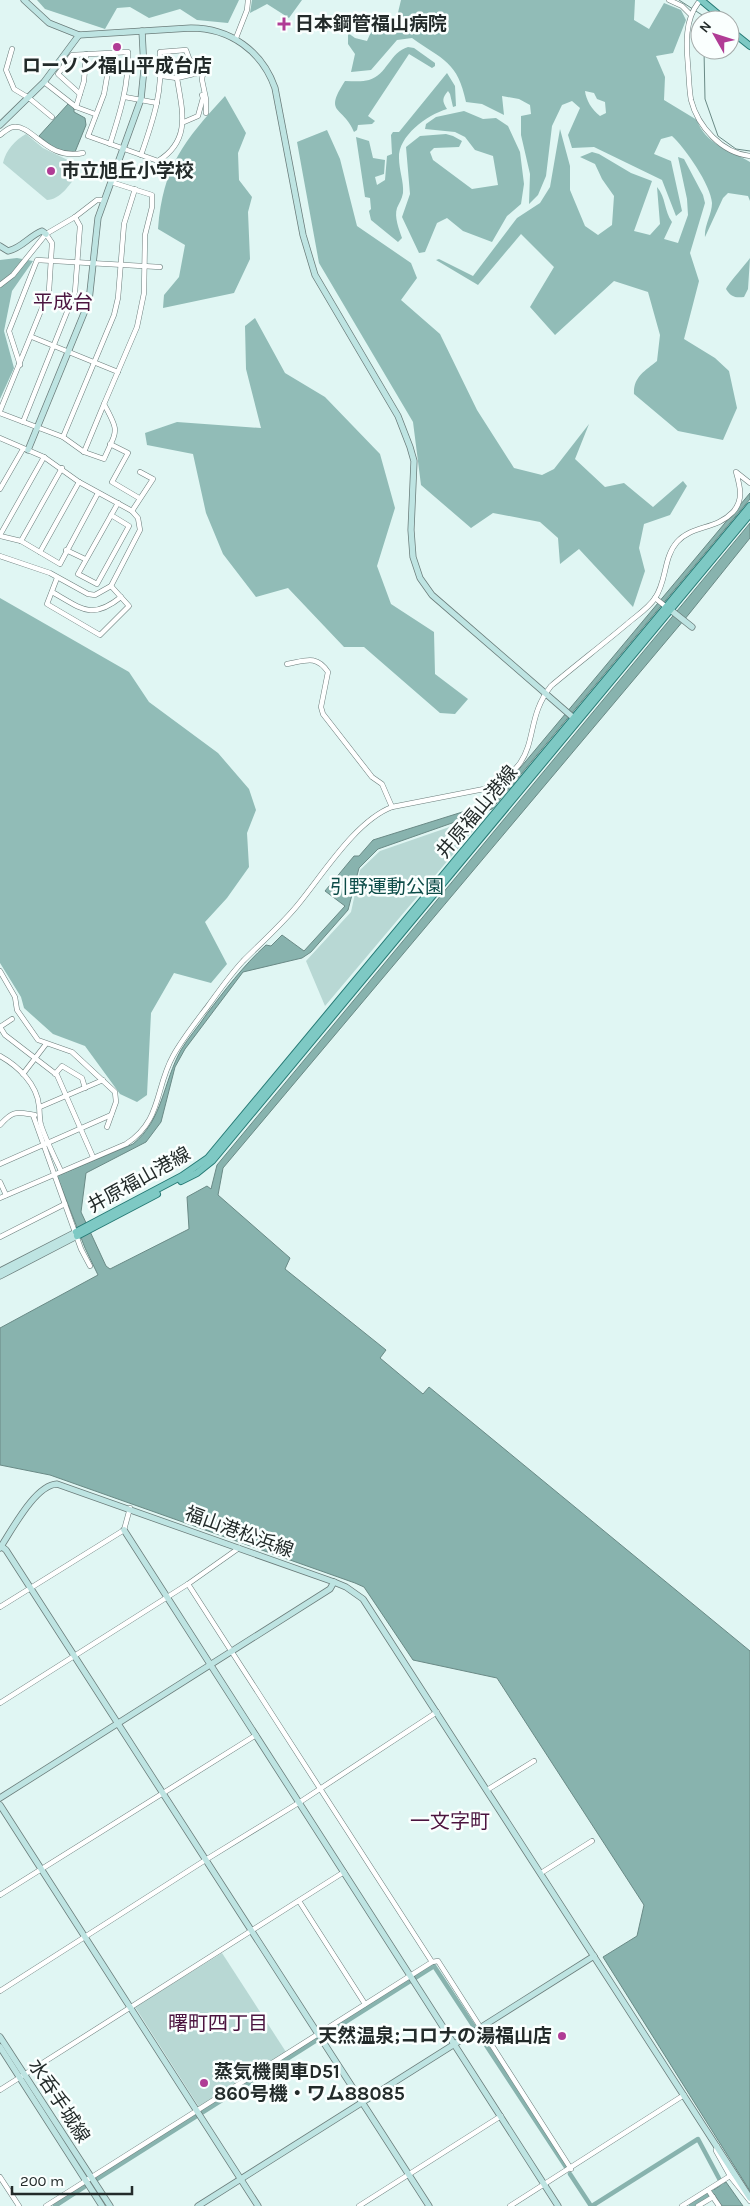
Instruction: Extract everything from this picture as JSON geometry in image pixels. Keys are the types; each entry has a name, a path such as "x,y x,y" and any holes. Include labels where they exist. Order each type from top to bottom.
{"main road":[{"path":"697,3 709,10"},
{"path":"740,32 750,41"},
{"path":"740,38 750,46"},
{"name":"井原福山港線","path":"77,1233 197,1173 212,1161 750,506"},
{"name":"井原福山港線","path":"668,608 750,514"}],"street":[{"path":"24,0 49,23 79,35 200,28 222,32 236,38 260,60 275,88 303,235 315,275 398,416 410,447 414,461 413,557 420,578 432,595 576,719"},
{"path":"236,38 247,10 248,0"},
{"path":"669,0 690,12"},
{"path":"690,20 686,48 692,102 707,130 717,140 731,150 750,156"},
{"path":"0,490 37,428 90,301 95,232 103,200 140,99 144,69 142,31"},
{"path":"0,125 30,98 79,35"},
{"path":"12,49 6,70 14,89 30,98 52,117"},
{"path":"141,155 156,112 162,76 160,52 186,50 190,61 201,61 204,63 199,84 204,98 198,116 184,122"},
{"path":"80,94 58,74 72,55 128,52 128,78 125,97 110,144"},
{"path":"76,107 84,81 86,54"},
{"path":"106,54 107,78 104,94 88,136 158,161 166,156 180,137 184,122 177,78"},
{"path":"162,76 177,78 198,73 202,77 206,99 206,113"},
{"path":"44,82 76,107 96,114"},
{"path":"125,97 157,103"},
{"path":"0,135 10,128 24,128 48,147 70,156 83,153"},
{"path":"84,452 137,327 144,293 145,235 152,207 152,195 111,182"},
{"path":"63,437 114,315 118,298 124,224 135,189"},
{"path":"0,285 13,275 46,234 75,217 97,200 103,200"},
{"path":"23,422 75,292 80,226 75,217"},
{"path":"0,246 8,251 16,249 37,233 42,232 46,234 52,243 49,291 32,337 0,412 63,437 84,452 104,459 116,426 104,404"},
{"path":"20,365 9,331 37,260 120,263 160,267"},
{"path":"32,337 118,372"},
{"path":"0,445 2,438 44,457 80,482 132,511 138,518 140,530 111,586 95,595 88,594 57,578 0,556"},
{"path":"110,444 128,453 112,482 139,498"},
{"path":"44,457 0,536 21,541 60,564 98,492"},
{"path":"21,541 62,468"},
{"path":"132,511 153,479 140,472"},
{"path":"0,1198 126,1144 144,1130 151,1119 173,1057 234,972 296,907 364,824 392,807 484,789 511,775 527,752 545,694 550,686 633,620 655,598 671,550 676,543 689,533 726,520 738,507 740,487 736,472 750,482"},
{"path":"40,552 80,482"},
{"path":"111,515 129,526 97,584 78,574 85,559 118,503"},
{"path":"66,550 85,559"},
{"path":"107,565 119,572"},
{"path":"57,578 47,604 100,635 129,606 111,586"},
{"path":"52,592 82,608 93,611 108,608 121,598"},
{"path":"655,598 692,627"},
{"path":"287,664 314,659 322,663 328,672 322,706 323,714 372,776 382,784 392,807"},
{"path":"0,971 14,997 16,1010 38,1040 72,1052 115,1092 116,1102 107,1127"},
{"path":"12,1019 0,1027 5,1035 55,1074 93,1157"},
{"path":"23,1074 46,1044"},
{"path":"0,1056 14,1063 23,1074 36,1092 40,1107"},
{"path":"55,1074 62,1066 82,1078 85,1088"},
{"path":"90,1266 43,1144 36,1115 40,1107 103,1080"},
{"path":"1,1121 10,1114 22,1112 36,1115"},
{"path":"36,1115 61,1171"},
{"path":"0,1164 111,1115"},
{"path":"0,1182 6,1195"},
{"path":"0,1237 65,1204"},
{"path":"0,1271 77,1233"},
{"path":"0,1276 77,1233"},
{"name":"福山港松浜線","path":"1,1547 35,1497 50,1485 68,1486 334,1582 346,1587 363,1599 750,2199"},
{"path":"0,1608 124,1530 130,1508"},
{"path":"124,1530 558,2206"},
{"path":"1,1547 6,1550 75,1654 429,2206"},
{"path":"0,1703 188,1584 240,1548"},
{"path":"0,1798 330,1589 334,1582"},
{"path":"188,1584 432,1962"},
{"path":"0,1991 300,1802 437,1712"},
{"path":"0,1895 256,1735"},
{"path":"487,1790 534,1761"},
{"path":"0,1805 258,2206"},
{"path":"541,1873 592,1841"},
{"path":"0,2090 344,1872"},
{"path":"299,1901 365,2004"},
{"path":"198,2206 594,1956"},
{"path":"46,2206 320,2036 365,2004 412,1978 432,1962 438,1962 571,2169"},
{"name":"水呑手城線","path":"0,2037 22,2076 88,2179 102,2206"},
{"name":"水呑手城線","path":"0,2047 22,2076"},
{"path":"510,2206 684,2096"},
{"path":"359,2206 501,2116"},
{"path":"717,2146 716,2151 728,2177 750,2199"},
{"path":"0,2177 19,2206"},
{"path":"698,2206 711,2194 717,2184 728,2177"},
{"name":"水呑手城線","path":"88,2179 110,2206"},
{"path":"682,2206 711,2194"},
{"path":"711,2194 719,2206"}],"green space":[{"path":"26,134 43,148 78,165 74,172 77,175 64,191 52,199 47,200 3,163 6,154 12,146"},
{"name":"引野運動公園","path":"487,814 325,1006 306,961 351,912 360,870 380,851"},
{"path":"222,1953 286,2052 199,2107 135,2007"}],"shaded area":[{"path":"37,0 239,0 228,23 197,20 180,9 149,18 130,7 117,8 105,29 45,9"},
{"path":"252,0 302,0 289,18 267,4 250,13"},
{"path":"401,0 635,0 634,20 649,29 664,3 681,10 686,20 673,53 656,56 665,77 664,100 697,120 712,141 750,162 750,201 748,196 728,193 723,198 705,237 712,207 711,195 696,167 684,149 672,136 661,139 654,154 671,161 682,211 676,216 662,180 594,147 572,148 568,135 580,108 572,101 562,105 552,126 546,176 538,195 529,204 530,174 521,135 521,116 531,114 530,105 519,99 502,96 504,115 482,104 466,102 459,78 454,70 441,57 412,38 397,40 371,70 351,72 355,54 348,44 348,33 355,38 367,41 371,32 379,34 395,25","holes":["585,91 594,93 597,99 605,102 606,113 600,116 590,105"]},
{"path":"408,47 414,48 435,63 435,66 432,68 409,54 368,116 375,121 372,124 358,125 357,130 354,132 350,123 335,105 345,81 363,81 375,77 397,54"},
{"path":"447,73 455,86 456,106 453,107 448,91 443,100 447,109 431,116 415,127 408,134 400,150 399,162 403,195 396,212 402,238 398,242 371,220 369,211 371,209 370,198 365,197 356,137 369,141 373,158 385,160 384,174 375,177 377,185 385,180 387,156 392,154 391,135 393,132 399,132"},
{"path":"225,96 246,133 238,153 239,180 252,197 248,212 250,259 234,293 163,308 164,295 179,277 185,245 158,229 165,188 178,156 187,141"},
{"path":"68,104 74,107 74,112 85,118 86,125 75,152 70,153 56,148 39,136"},
{"path":"464,111 483,119 496,118 508,126 520,152 524,184 521,204 507,216 492,242 463,231 447,218 437,223 425,252 419,253 402,217 410,194 406,147 420,136 446,134 453,136 462,141 459,147 434,148 430,152 433,160 472,189 498,185 493,156 475,150 465,137 455,132 425,129 426,124 436,117"},
{"path":"560,129 570,166 570,190 585,226 598,235 612,225 614,196 602,179 595,164 580,157 592,152 599,154 631,173 652,181 634,231 650,235 660,224 657,187 672,222 664,239 678,243 688,215 687,199 678,157 684,159 703,195 705,203 690,253 699,281 684,339 715,358 729,371 737,408 723,440 678,431 634,394 635,383 644,371 657,361 660,335 648,292 614,281 555,335 530,307 554,267 521,234 478,285 436,260 439,259 473,276 517,218 540,203 550,187"},
{"path":"327,130 340,159 357,226 411,263 417,278 401,300 440,334 477,410 514,468 542,475 554,469 589,424 575,459 605,487 624,483 653,507 683,481 687,486 670,515 644,524 639,548 645,571 633,607 579,549 560,564 558,538 540,522 493,513 471,528 421,485 413,422 319,263 297,142"},
{"path":"17,258 33,261 12,291 4,331 14,368 0,399 0,260"},
{"path":"750,258 748,289 744,297 734,296 726,289"},
{"path":"255,318 285,373 325,397 380,454 395,508 377,566 391,604 434,632 435,674 468,699 455,714 440,713 364,647 344,647 288,588 256,597 223,554 206,513 193,454 147,445 145,433 177,422 261,428 246,369 245,326"},
{"path":"750,493 750,499 492,809 378,849 359,868 348,910 311,952 302,958 243,972 185,1049 175,1067 161,1122 146,1142 86,1173 81,1212 106,1266 110,1269 189,1229 187,1197 207,1186 211,1189 217,1165 750,523 750,538 689,614 223,1168 218,1195 290,1258 285,1269 386,1350 380,1358 423,1394 429,1387 750,1651 750,2191 603,1957 637,1936 644,1905 497,1678 413,1660 364,1587 355,1583 50,1475 0,1465 0,1328 98,1275 85,1248 57,1176 133,1144 143,1134 157,1112 181,1050 227,987 242,970 266,945 271,946 282,935 304,951 345,906 325,891 354,856 359,856 373,840 472,809 495,798"},
{"path":"0,598 129,672 149,702 218,753 249,789 256,810 247,833 249,867 227,898 205,922 227,964 211,983 174,973 151,1013 147,1095 137,1102 120,1094 85,1046 53,1034 24,1008 21,997 0,963"},
{"path":"726,2182 743,2206 722,2206 712,2191"}],"waterway":[{"path":"679,0 694,10"},
{"path":"704,60 705,99 718,136 736,149 750,151"},
{"path":"97,2179 434,1966 566,2167"},
{"path":"592,2206 698,2139 722,2184"},
{"path":"570,2174 591,2206"},
{"path":"55,2206 84,2187"},
{"path":"691,2206 713,2192"}],"place":[{"name":"日本鋼管福山病院","path":"284,24"},
{"name":"ローソン福山平成台店","path":"117,47"},
{"name":"市立旭丘小学校","path":"51,171"},
{"name":"天然温泉;コロナの湯福山店","path":"562,2036"},
{"name":"蒸気機関車D51 860号機・ワム88085","path":"204,2083"}],"district":[{"name":"平成台","path":"63,302"},
{"name":"一文字町","path":"450,1821"},
{"name":"曙町四丁目","path":"218,2023"}]}
